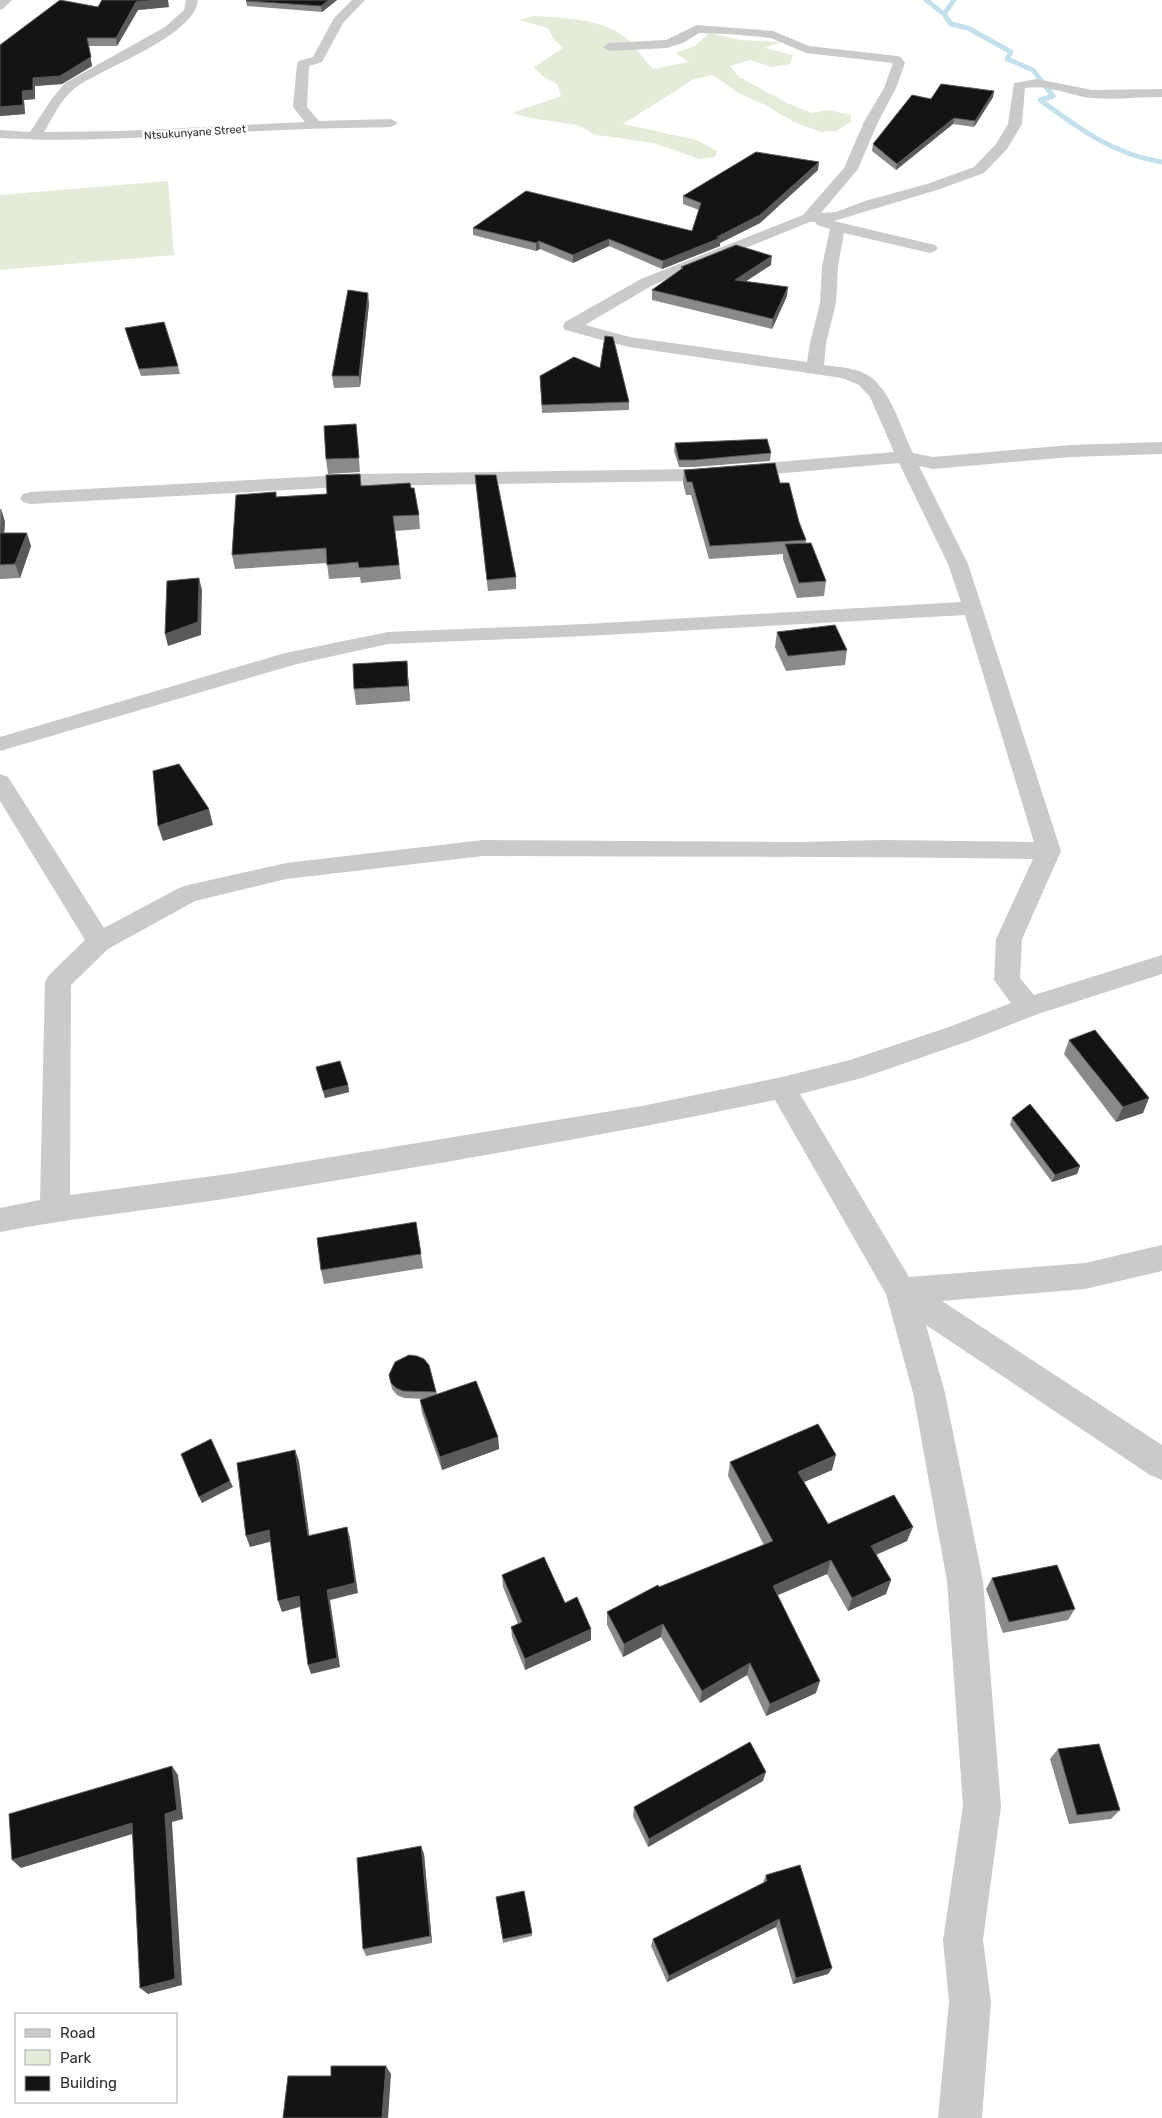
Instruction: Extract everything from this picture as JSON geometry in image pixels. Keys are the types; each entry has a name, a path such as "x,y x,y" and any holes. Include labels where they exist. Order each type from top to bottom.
{"street":[{"path":"0,6 6,0"},
{"path":"34,136 68,88 90,72 157,38 179,23 190,11 192,0"},
{"path":"315,125 300,107 303,64 318,59 338,21 359,0"},
{"path":"609,47 667,44 679,40 697,29 728,30 772,34 806,49 898,60 899,63 890,88 871,122 851,170 808,218"},
{"path":"1029,1007 1007,980 1009,939 1049,850 958,564 905,457 878,396 865,381 846,373 629,342 571,326 585,316 647,282 708,256 808,218 838,216 870,204 932,187 979,170 1002,146 1015,124 1019,86 1029,82 1089,94 1116,96 1162,93"},
{"name":"Ntsukunyane Street","path":"0,134 74,138 139,136 315,125 391,123"},
{"path":"808,218 930,248"},
{"path":"815,368 818,343 828,303 830,266 838,226"},
{"path":"30,498 359,480 694,475 905,457 933,463 1070,451 1162,448"},
{"path":"0,744 293,658 388,638 596,629 973,608"},
{"path":"0,782 99,942"},
{"path":"55,1209 58,982 99,942 188,894 286,871 483,848 1049,850"},
{"path":"0,1220 55,1209 228,1186 642,1117 782,1088 852,1070 959,1034 1029,1007 1162,964"},
{"path":"782,1088 900,1291 929,1393 965,1581 982,1806 963,1940 970,2002 960,2118"},
{"path":"900,1291 1085,1276 1162,1258"},
{"path":"900,1291 1162,1464"}],"green space":[{"path":"534,16 581,20 604,26 625,37 653,69 689,62 675,53 695,46 709,33 741,40 781,42 765,48 793,55 790,64 772,67 750,60 730,66 739,77 785,102 812,113 828,110 851,115 851,122 836,131 821,132 796,123 765,105 738,93 713,75 694,79 623,124 697,140 717,151 715,157 699,159 654,143 596,135 576,125 530,118 512,113 561,96 557,84 542,76 534,67 563,48 553,38 548,28 519,20"},
{"path":"168,181 174,255 0,270 0,195"}],"building":[{"path":"60,0 98,7 102,0 161,0 136,2 116,38 87,38 91,57 60,76 33,78 33,90 22,91 23,105 0,107 0,45"},
{"path":"247,0 329,0 321,6"},
{"path":"941,84 994,91 975,121 954,118 897,164 873,144 912,95 931,99"},
{"path":"756,152 819,162 760,215 717,237 720,238 663,261 609,239 573,255 539,241 536,243 473,228 526,191 692,231 701,203 683,196"},
{"path":"736,245 772,256 735,280 788,287 773,319 652,290 683,268 681,267"},
{"path":"348,290 368,293 359,376 332,376"},
{"path":"164,322 178,366 139,369 125,328"},
{"path":"605,336 613,337 629,402 542,405 540,376 574,357 600,368"},
{"path":"356,424 359,458 326,459 324,426"},
{"path":"767,439 771,453 694,460 679,460 675,443"},
{"path":"775,463 780,483 789,483 799,522 806,540 710,546 692,482 687,482 684,470"},
{"path":"360,474 361,486 410,483 411,488 414,488 419,515 393,516 399,565 359,568 358,562 327,565 326,548 232,555 236,495 276,492 276,497 327,494 326,475"},
{"path":"475,475 496,475 516,577 487,580"},
{"path":"0,533 27,533 15,564 0,565"},
{"path":"811,543 826,581 799,583 785,544"},
{"path":"199,578 198,622 165,634 167,581"},
{"path":"835,625 847,650 788,656 777,632"},
{"path":"407,661 408,686 354,689 353,664"},
{"path":"179,764 209,809 158,826 153,771"},
{"path":"1095,1030 1149,1098 1123,1107 1069,1040"},
{"path":"340,1061 348,1085 323,1091 316,1067"},
{"path":"1030,1104 1080,1166 1055,1175 1012,1118"},
{"path":"416,1222 421,1254 321,1270 317,1238"},
{"path":"409,1355 424,1359 429,1365 436,1392 403,1391 391,1383 389,1375 395,1362"},
{"path":"476,1381 498,1437 440,1457 420,1400"},
{"path":"818,1424 836,1455 798,1472 828,1524 894,1495 913,1527 871,1546 891,1580 852,1598 831,1560 773,1586 820,1681 770,1704 750,1663 702,1691 663,1624 624,1644 607,1612 658,1585 659,1587 773,1541 730,1462"},
{"path":"211,1439 230,1481 199,1497 181,1454"},
{"path":"295,1450 308,1536 347,1527 355,1583 327,1590 337,1658 308,1665 299,1596 278,1601 269,1530 246,1536 237,1463"},
{"path":"544,1557 565,1603 577,1597 591,1629 525,1659 511,1627 522,1622 502,1575"},
{"path":"1057,1565 1075,1609 1009,1622 992,1578"},
{"path":"750,1742 766,1772 649,1839 634,1807"},
{"path":"1099,1744 1120,1810 1077,1815 1058,1749"},
{"path":"172,1766 177,1810 165,1814 175,1979 140,1988 132,1823 12,1860 9,1814"},
{"path":"421,1846 430,1936 363,1949 357,1858"},
{"path":"800,1865 832,1968 796,1978 779,1919 669,1976 653,1939 767,1881 766,1875"},
{"path":"524,1891 532,1933 503,1939 496,1897"},
{"path":"331,2066 386,2066 382,2118 283,2118 288,2076 331,2076"}],"waterway":[{"path":"926,0 944,14"},
{"path":"944,14 954,0"},
{"path":"944,14 951,24 968,28 1011,52 1007,59 1033,70 1053,96 1040,100 1068,121 1112,147 1162,162"}]}
